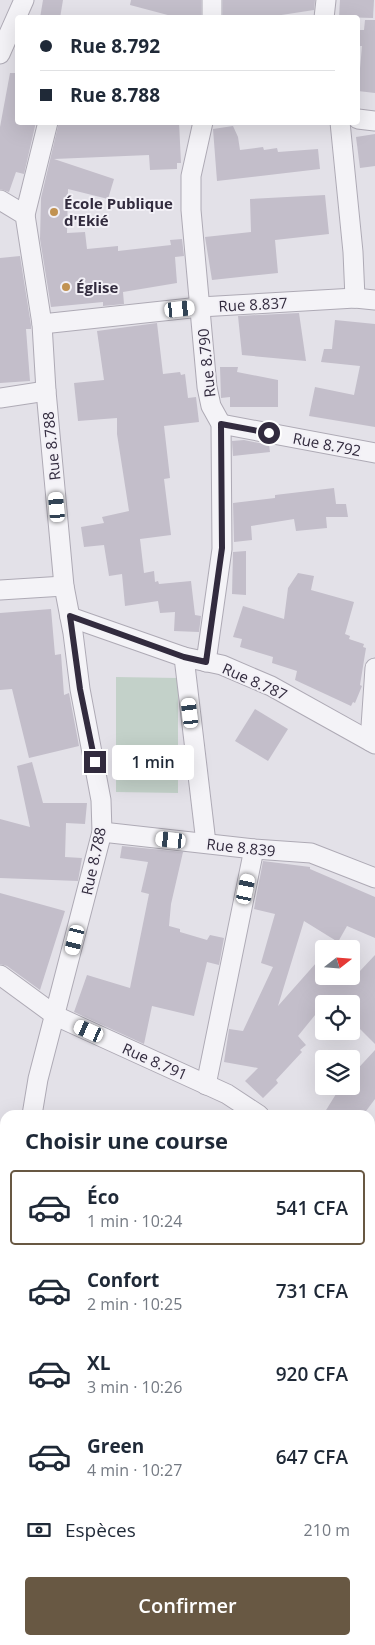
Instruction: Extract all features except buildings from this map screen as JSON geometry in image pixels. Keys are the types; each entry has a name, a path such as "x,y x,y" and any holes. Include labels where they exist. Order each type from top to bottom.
{"street":[{"path":"17,15 24,0"},
{"path":"212,0 212,15"},
{"path":"324,15 326,0"},
{"path":"0,54 15,20"},
{"path":"360,119 375,121"},
{"path":"0,200 25,215 47,125"},
{"name":"Rue 8.790","path":"202,125 191,176 207,387 210,406 221,424 222,548 206,662"},
{"path":"340,125 353,252 354,298"},
{"name":"Rue 8.788","path":"25,215 42,324 46,391 64,586 80,689 101,800 102,832 56,1016 38,1079 33,1110"},
{"name":"Rue 8.837","path":"42,324 200,307 354,298 375,300"},
{"path":"0,398 46,391"},
{"name":"Rue 8.792","path":"221,424 375,453"},
{"path":"0,590 64,586"},
{"name":"Rue 8.787","path":"70,616 184,657 222,665 271,686 372,742"},
{"path":"184,657 206,843"},
{"path":"372,742 375,668"},
{"name":"Rue 8.839","path":"102,832 254,850 310,853 375,878"},
{"path":"206,1084 254,850"},
{"name":"Rue 8.791","path":"0,975 56,1016 206,1084 251,1110"}],"shaded area":[{"path":"116,677 178,678 178,793 116,792"}],"place":[{"name":"École Publique d'Ekié","path":"54,212"},
{"name":"Église","path":"66,287"}],"route":[{"path":"95,762 80,689 70,616 184,657 206,662 222,548 221,424 269,433"}]}
